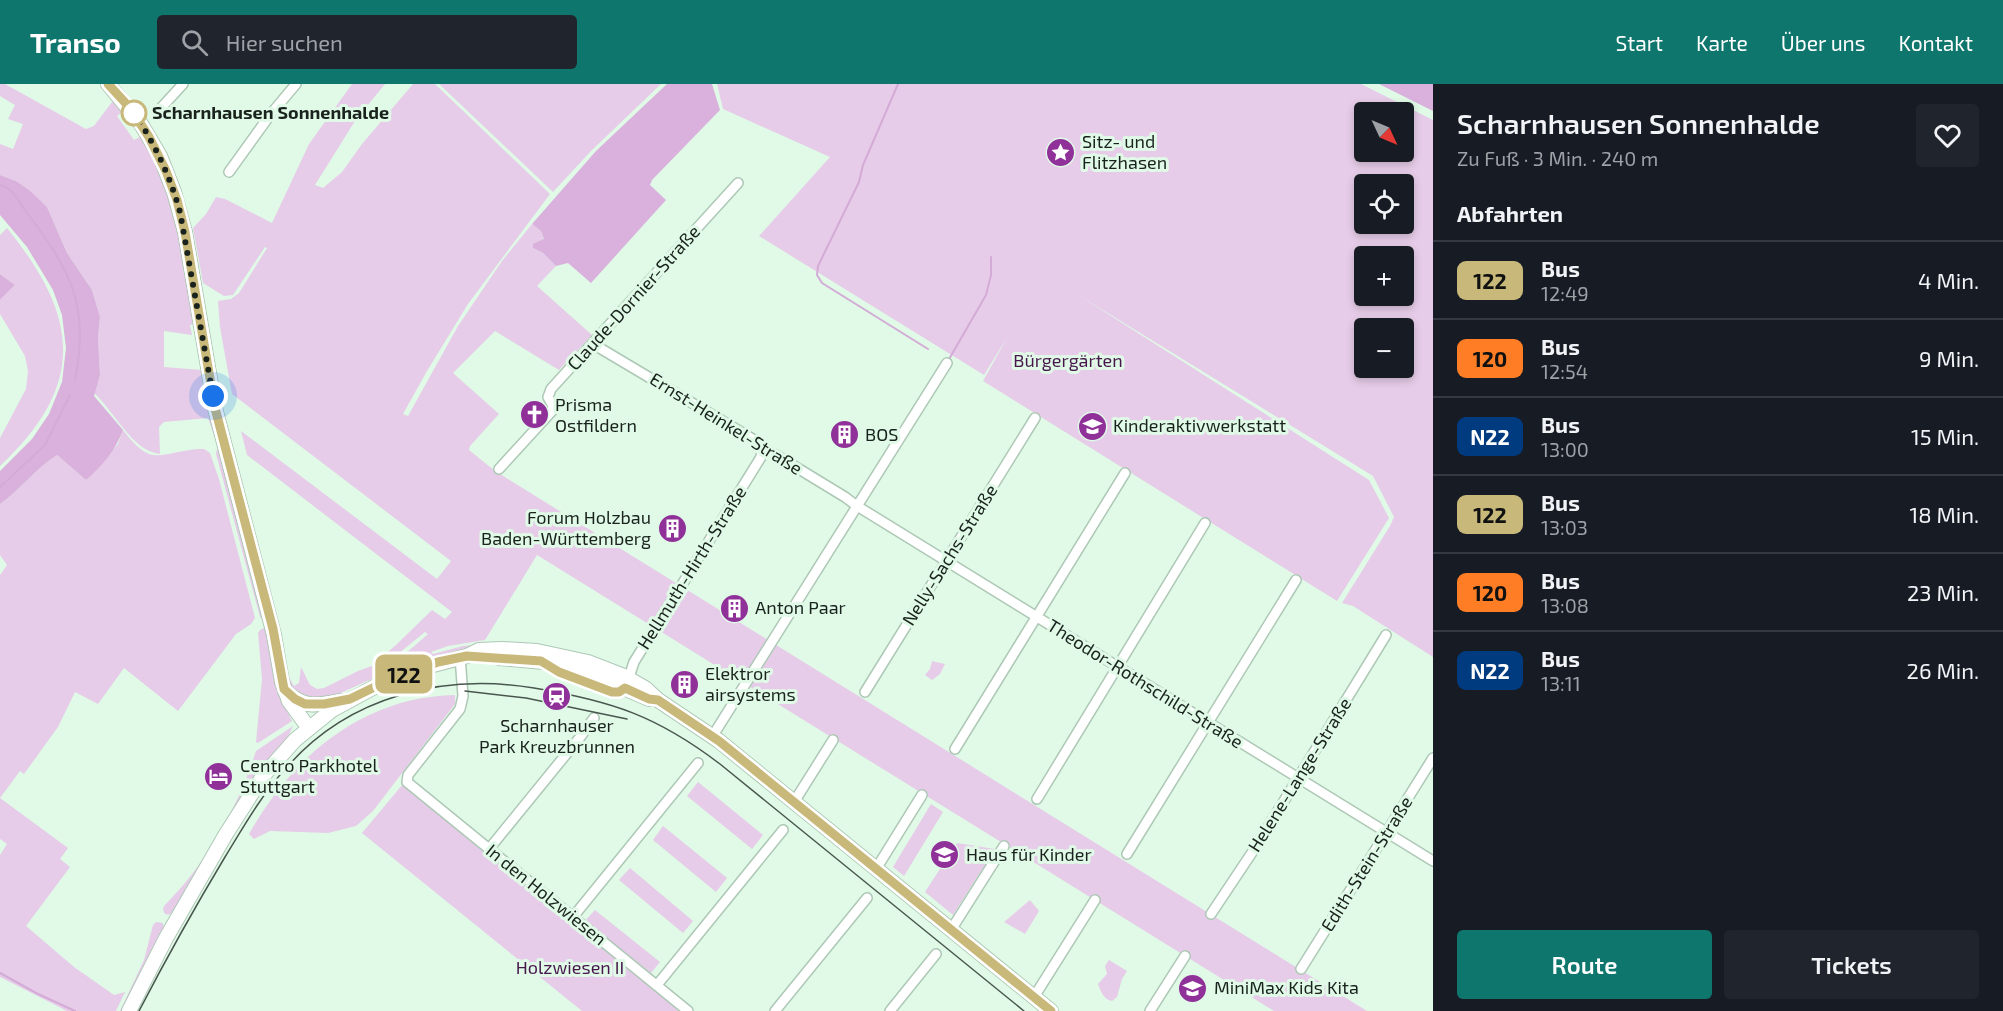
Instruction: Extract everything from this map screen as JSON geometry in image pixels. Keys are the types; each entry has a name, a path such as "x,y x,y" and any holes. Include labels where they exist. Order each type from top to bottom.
{"main road":[{"path":"108,84 134,114 153,143 172,186 182,220 215,408 273,629 284,689 291,705 308,727"},
{"path":"129,1011 174,924 249,798 276,760 308,727 350,699 399,676 438,662 464,657 512,658 554,663 645,688 658,700 712,736 1051,1011"},
{"path":"284,689 297,700 307,704 321,705 350,699"}],"street":[{"path":"161,108 183,84"},
{"path":"229,172 296,84"},
{"name":"Claude-Dornier-Straße","path":"499,469 550,413 553,406 548,397 550,391 738,183"},
{"name":"Ernst-Heinkel-Straße","path":"593,344 756,441 762,450 776,455 857,506"},
{"path":"712,736 947,363"},
{"name":"Nelly-Sachs-Straße","path":"865,692 1035,418"},
{"name":"Hellmuth-Hirth-Straße","path":"627,683 634,662 761,456 762,450"},
{"path":"955,748 1125,473"},
{"name":"Theodor-Rothschild-Straße","path":"857,506 1433,861"},
{"path":"1037,799 1205,523"},
{"path":"1127,854 1296,580"},
{"name":"Helene-Lange-Straße","path":"1211,914 1226,894 1386,635"},
{"name":"In den Holzwiesen","path":"464,657 460,709 407,778 407,782 688,1011"},
{"path":"489,849 594,718"},
{"path":"794,802 833,740"},
{"name":"Edith-Stein-Straße","path":"1301,969 1433,758"},
{"path":"573,917 698,763"},
{"path":"876,869 922,795"},
{"path":"657,986 783,830"},
{"path":"951,930 1004,846"},
{"path":"775,1011 867,898"},
{"path":"1034,997 1095,900"},
{"path":"890,1011 936,954"},
{"path":"1150,1011 1185,956"}],"green space":[{"path":"0,84 5,84 86,129 94,126 115,98 123,111 117,116 134,140 140,137 136,131 139,129 151,149 176,213 195,324 190,325 192,335 164,331 164,367 202,370 216,441 208,418 164,422 159,427 160,454 150,451 124,430 94,393 100,375 98,337 100,317 92,290 67,253 47,207 16,181 0,175 0,144 13,149 23,124 8,119 15,105 0,96"},
{"path":"352,84 385,84 355,121 315,185 323,188 342,172 362,144 413,84 435,84 550,194 468,304 403,414 408,416 458,326 502,261 532,224 541,231 544,240 533,248 543,253 556,266 537,286 592,335 559,370 495,331 453,373 499,414 469,450 495,471 1367,1011 1274,1011 537,555 485,640 448,646 431,652 433,654 463,646 483,644 484,647 443,654 385,673 334,696 311,701 293,690 286,676 285,660 294,686 299,683 301,667 310,685 317,689 324,688 358,671 405,654 428,634 425,632 398,654 377,661 432,610 445,619 452,612 247,455 241,431 437,579 451,561 232,394 220,327 218,301 231,299 239,293 267,248 265,247 233,295 224,296 203,283 193,228 206,214 216,197 225,199 272,223 309,144"},
{"path":"439,84 661,84 591,151 553,192"},
{"name":"Bürgergärten","path":"717,84 1361,84 1397,102 1354,102 1354,162 1414,162 1414,110 1433,120 1433,657 1353,606 1342,603 1394,517 1373,476 1075,293 1369,480 1389,518 1337,601 983,381 1008,336 984,375 759,236 830,157 723,109"},
{"path":"7,228 31,260 49,291 59,321 63,350 59,378 48,407 28,436 0,466 0,438 26,389 28,371 25,356 0,314 0,300 15,285 0,274 0,235"},
{"path":"123,430 141,450 149,454 164,455 198,449 204,449 210,453 219,479 255,618 251,624 236,634 178,711 124,668 98,704 75,692 58,727 24,774 20,771 0,798 0,575 7,565 0,555 0,504 57,455 86,480 118,444"},
{"path":"219,449 264,617 262,619 216,454"},
{"path":"264,628 268,630 282,701 292,721 258,743 256,742 262,679 258,633"},
{"path":"932,661 945,664 940,674 932,680 925,675"},
{"path":"455,695 455,704 373,811 356,826 328,833 270,831 254,839 249,834 287,780 309,756 334,736 361,719 390,707 421,698"},
{"path":"293,726 287,739 256,776 174,912 168,915 164,913 165,905 208,853 220,833 240,793 256,751"},
{"path":"698,782 763,835 752,849 687,796"},
{"name":"Holzwiesen II","path":"403,784 684,1011 582,1011 362,833"},
{"path":"0,798 68,848 60,859 70,867 26,926 74,967 114,995 125,992 116,1011 67,1011 0,977 0,855 7,844 0,839"},
{"path":"931,804 943,812 904,876 893,867"},
{"path":"663,826 727,878 716,892 653,840"},
{"path":"957,843 995,849 953,915 925,892"},
{"path":"630,868 693,921 683,933 619,880"},
{"path":"1030,900 1039,911 1025,934 1004,922"},
{"path":"595,910 660,962 651,973 585,921"},
{"path":"156,922 163,923 164,930 125,1011 120,1011 144,960 153,925"},
{"path":"1109,960 1127,971 1117,997 1112,1001 1104,997 1098,984 1107,974 1105,966"}],"shaded area":[{"path":"667,84 712,84 720,110 652,180 650,185 666,200 591,283 568,263 556,266 543,253 533,248 533,244 544,239 541,231 532,224 596,151"},
{"path":"1379,84 1433,84 1433,111"},
{"path":"0,175 16,181 47,207 67,253 92,290 100,317 98,337 100,375 94,396 123,430 108,457 86,480 57,455 0,504 0,471 32,439 49,414 62,382 66,348 62,315 53,290 27,247 0,215"},
{"path":"0,274 15,285 0,300"}],"waterway":[{"path":"898,84 863,165 859,182 818,266 817,275 822,283 928,349"},
{"path":"0,185 13,193 66,272 78,310 80,331 75,380"},
{"path":"948,361 986,295 991,275 991,257"},
{"path":"0,487 45,445 70,395"},
{"path":"0,973 75,1011"}],"tram line":[{"path":"139,1011 181,933 246,822 287,767 312,743 339,723 368,707 400,695 466,684 500,684 562,693 611,705 654,722 675,734 720,764 1024,1011"},
{"path":"465,691 526,698 627,719"}],"bus line":[{"name":"122","path":"108,84 139,120 160,156 177,200 185,232 215,408 273,629 284,689 305,704 319,705 350,699 387,681 438,662 467,656 503,657 541,661 559,672 615,693 625,688 649,699 658,700 719,741 1051,1011"}],"place":[{"name":"Scharnhausen Sonnenhalde","path":"134,113"},
{"name":"Sitz- und Flitzhasen","path":"1061,152"},
{"name":"Prisma Ostfildern","path":"534,415"},
{"name":"Kinderaktivwerkstatt","path":"1092,426"},
{"name":"BOS","path":"844,435"},
{"name":"Forum Holzbau Baden-Württemberg","path":"672,528"},
{"name":"Anton Paar","path":"734,608"},
{"name":"Elektror airsystems","path":"684,684"},
{"name":"Scharnhauser Park Kreuzbrunnen","path":"557,697"},
{"name":"Centro Parkhotel Stuttgart","path":"219,776"},
{"name":"Haus für Kinder","path":"945,855"},
{"name":"MiniMax Kids Kita","path":"1193,988"}],"route":[{"path":"134,113 160,156 180,212 213,396"}]}
